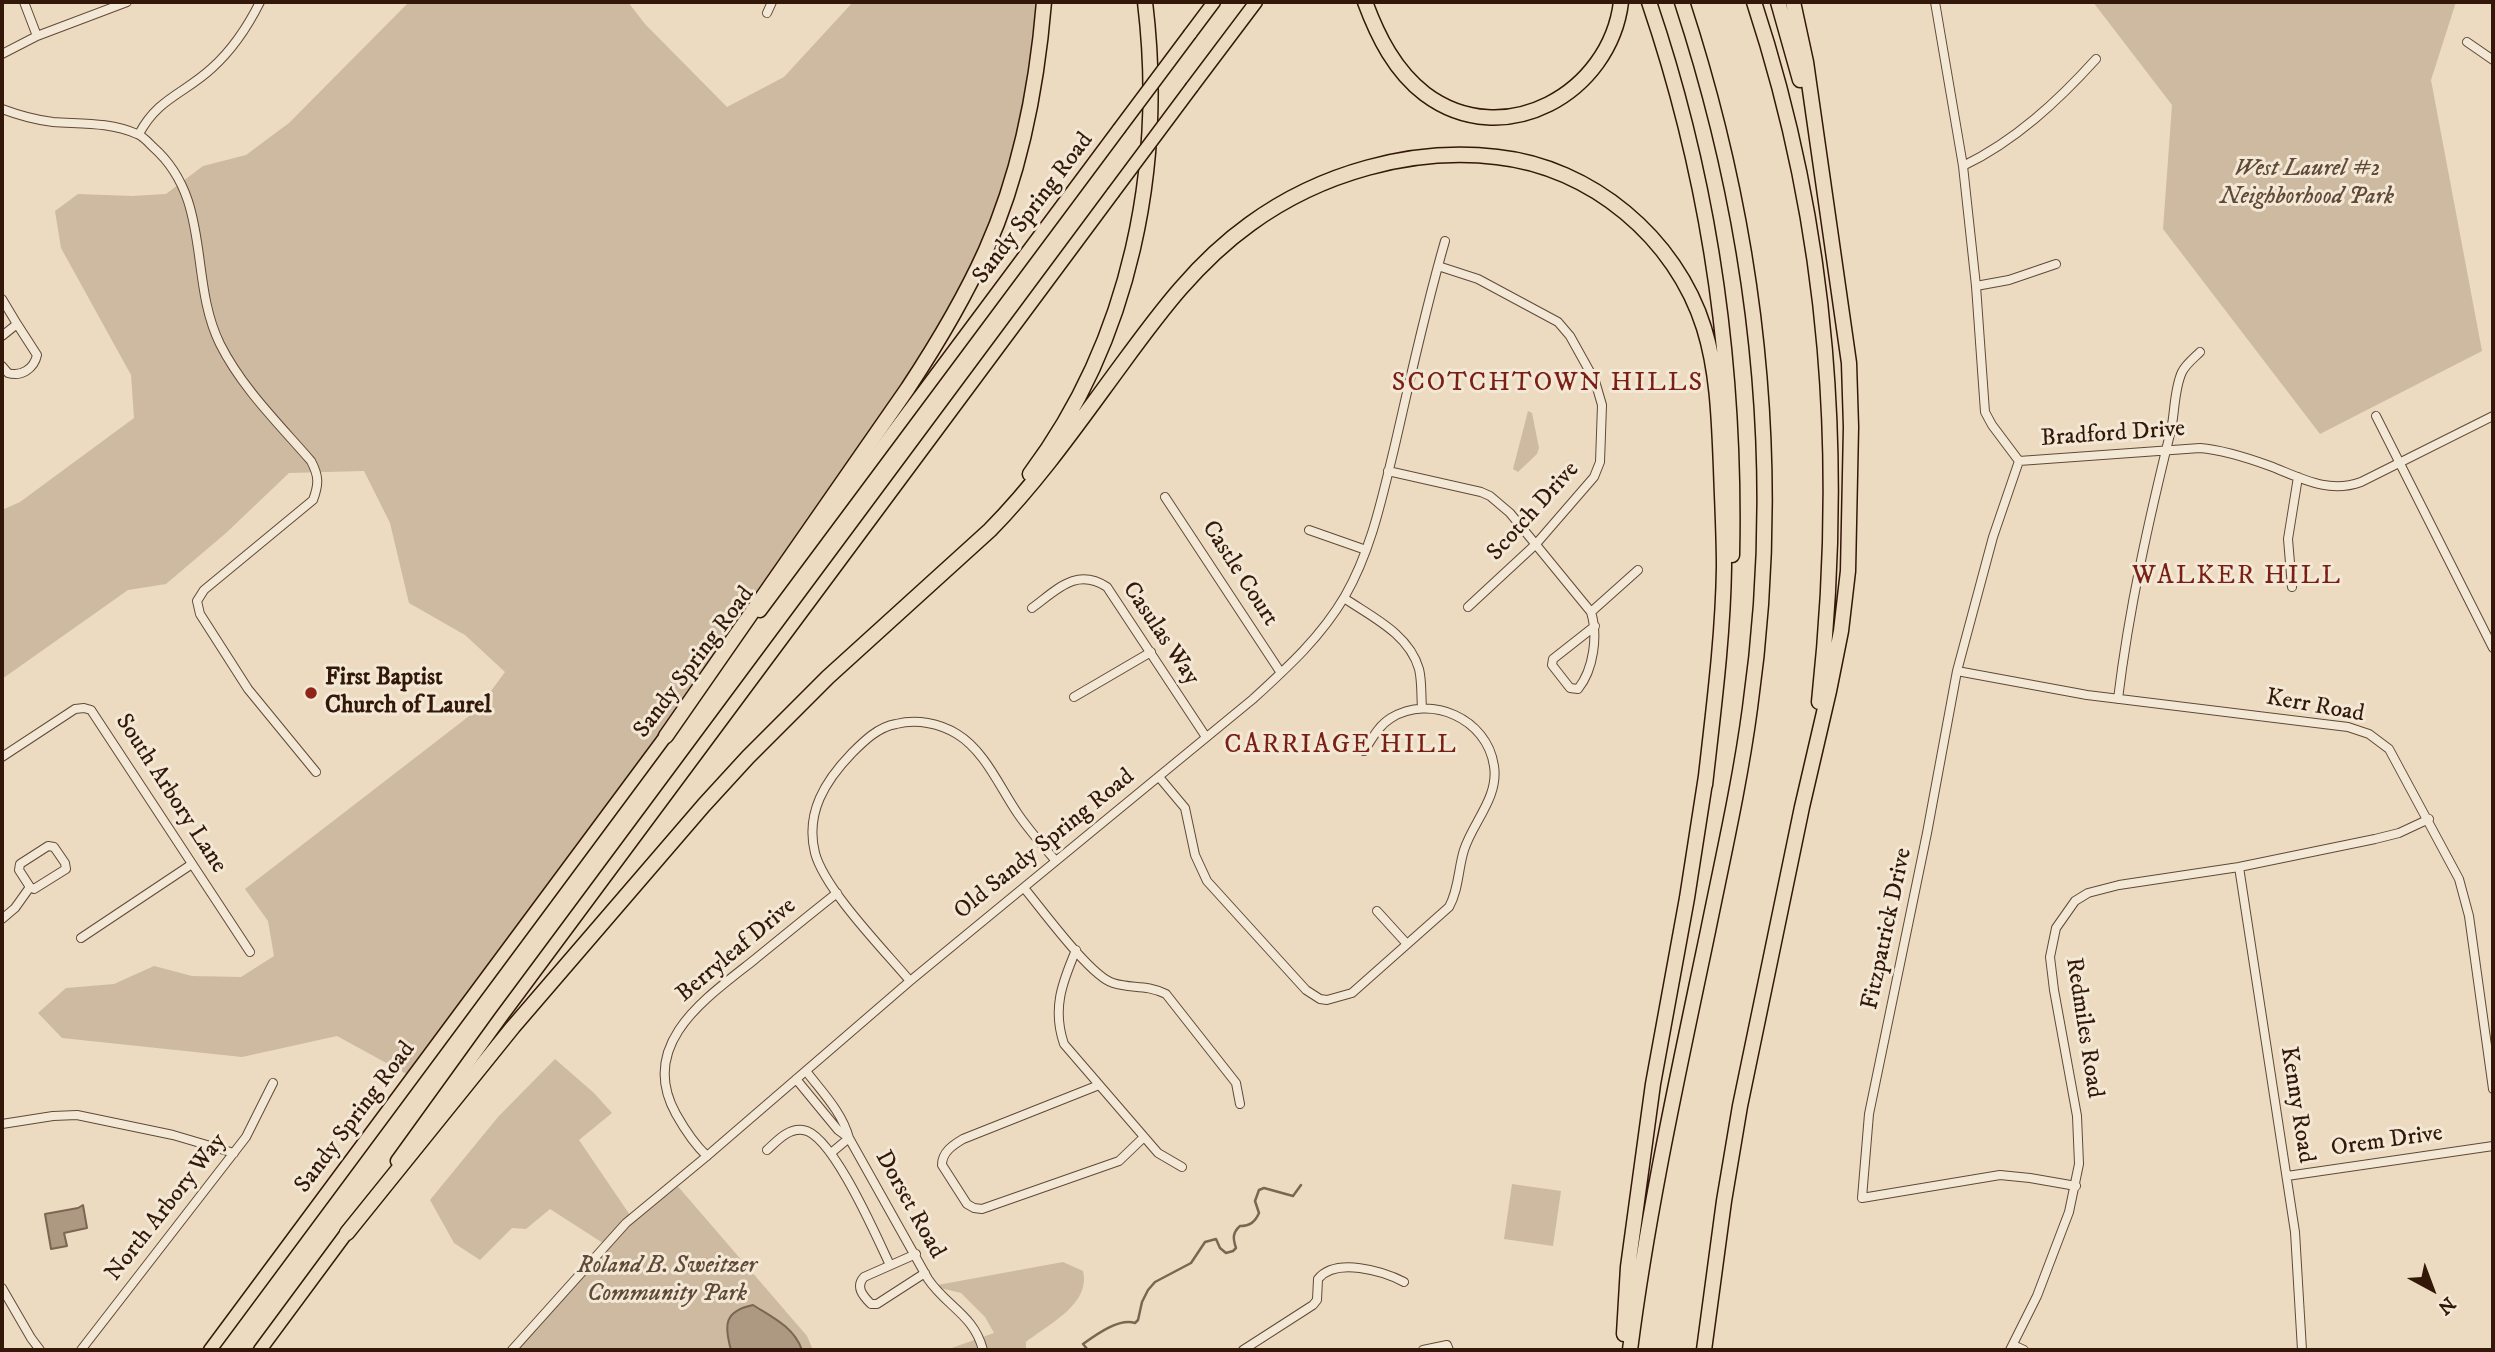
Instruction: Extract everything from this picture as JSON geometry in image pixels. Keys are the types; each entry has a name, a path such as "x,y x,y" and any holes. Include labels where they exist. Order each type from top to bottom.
{"highway":[{"path":"666,736 908,388 943,335 965,295 988,247 1021,147 1033,89 1044,2"},
{"path":"957,560 1011,500 1057,433 1101,347 1115,309 1130,261 1148,165 1151,86 1144,2"},
{"path":"1366,2 1384,46 1410,81 1426,95 1462,112 1504,116 1528,113 1547,106 1580,83 1606,51 1621,2"},
{"path":"1623,1350 1628,1267 1651,1097 1687,898 1725,652 1734,505 1728,380 1715,268 1689,135 1649,2"},
{"path":"1630,1350 1656,1182 1737,792 1751,706 1764,569 1764,428 1748,274 1734,188 1682,2"},
{"path":"1754,2 1782,99 1801,180 1819,296 1831,427 1832,501 1825,642 1802,807"},
{"path":"1778,2 1794,53 1827,208"},
{"path":"1704,1350 1738,1120 1802,807 1829,691 1849,571 1849,363 1805,62 1793,2"},
{"path":"347,1233 513,1027 704,805 810,695 990,530 1041,474 1175,293 1209,258 1250,224 1295,196 1352,173 1381,164 1430,155 1506,158 1532,164 1584,184 1626,212 1645,230 1679,273 1704,325 1717,387 1724,569 1715,702 1705,785"}],"main road":[{"name":"Sandy Spring Road","path":"210,1350 1214,2"},
{"path":"260,1350 509,1006 1256,2"}],"street":[{"path":"24,2 37,36"},
{"path":"2,54 37,36 127,2"},
{"path":"139,134 149,116 212,69 230,50 260,2"},
{"path":"767,13 772,2"},
{"name":"Bradford Drive","path":"1935,2 1963,166 1976,286 1985,412 2019,461 2186,448 2217,450 2328,487 2347,487 2493,416"},
{"path":"2467,42 2493,60"},
{"path":"1963,166 1983,156 2041,114 2069,90 2096,59"},
{"path":"2,109 50,121 104,124 139,134 163,156 182,182 196,223 206,307 219,341 235,372 311,461 318,474 313,500 204,590 197,601 200,614 247,689 316,772"},
{"name":"Old Sandy Spring Road","path":"512,1350 626,1223 707,1157 910,981 1159,777 1281,673 1315,639 1344,598 1366,550 1445,241"},
{"path":"1976,286 2009,280 2056,264"},
{"name":"Scotch Drive","path":"1438,266 1478,279 1551,317 1570,336 1601,396 1599,467 1585,488 1536,544 1468,607"},
{"path":"2,299 35,348 36,360 27,371 20,374 8,373 2,366"},
{"path":"2,336 17,324"},
{"path":"2118,699 2134,588 2182,372 2200,352"},
{"path":"2376,416 2493,648"},
{"name":"Fitzpatrick Drive","path":"2019,461 1993,537 1956,671 1927,833 1869,1114 1862,1198 2000,1175 2076,1186"},
{"path":"1388,471 1471,489 1490,496 1510,513 1591,612 1595,626 1595,642 1587,671 1578,689 1570,688 1552,665 1553,659 1595,626"},
{"path":"2292,587 2288,538 2298,477"},
{"name":"Castle Court","path":"1165,497 1281,673"},
{"path":"1309,530 1366,550"},
{"path":"1591,612 1638,570"},
{"name":"Casulas Way","path":"1032,607 1071,580 1087,578 1107,587 1206,737"},
{"path":"1344,598 1391,629 1406,644 1420,672 1422,708"},
{"path":"1074,697 1151,652"},
{"name":"Kerr Road","path":"1956,671 2118,699 2348,727 2376,738 2389,749 2429,819 2452,862 2465,897 2493,1089"},
{"name":"South Arbory Lane","path":"2,757 68,713 88,708 250,952"},
{"path":"1159,777 1185,808 1195,855 1207,881 1299,983 1313,995 1327,1000 1352,993 1443,913 1453,899 1465,848 1486,807 1495,774 1491,754 1472,726 1451,712 1422,708 1401,713 1384,723 1364,751"},
{"path":"910,981 836,893 815,853 813,824 817,804 842,763 872,736 895,724 916,722 934,724 966,741 983,759 1028,828 1055,860"},
{"name":"Redmiles Road","path":"2012,1348 2037,1296 2076,1186 2080,1144 2077,1116 2050,957 2056,928 2075,901 2088,893 2119,886 2239,867 2399,833 2429,819"},
{"path":"48,846 54,847 66,869 34,889 30,887 19,870 20,864 48,846"},
{"path":"81,938 192,864"},
{"name":"Kenny Road","path":"2239,867 2287,1176 2298,1263 2302,1350"},
{"path":"2,919 15,908 30,887"},
{"path":"1024,888 1094,971 1111,983 1152,987 1166,994 1236,1083 1240,1104"},
{"name":"Berryleaf Drive","path":"707,1157 682,1125 664,1087 666,1062 673,1040 683,1023 704,1000 836,893"},
{"path":"1377,911 1407,944"},
{"path":"1076,950 1062,985 1058,1007 1058,1026 1064,1044 1158,1153 1182,1167"},
{"path":"806,1071 846,1126 849,1138 831,1153"},
{"name":"Dorset Road","path":"796,1079 838,1130 849,1138 925,1273 937,1291 964,1315 975,1329 983,1350"},
{"name":"North Arbory Way","path":"81,1350 234,1153 258,1118 273,1083"},
{"path":"1099,1085 963,1139 947,1150 942,1164 967,1204 982,1209 1119,1161 1144,1137"},
{"path":"2,1124 77,1115 173,1135 234,1153"},
{"path":"766,1150 785,1134 805,1130 817,1135 863,1206 890,1265"},
{"name":"Orem Drive","path":"2287,1176 2493,1146"},
{"path":"916,1254 869,1274 859,1282 859,1287 865,1299 871,1304 877,1304 925,1273"},
{"path":"1243,1350 1313,1306 1317,1300 1318,1279 1329,1271 1352,1268 1372,1270 1404,1282"},
{"path":"2,1287 40,1350"},
{"path":"1423,1350 1448,1347"},
{"path":"2012,1348 2024,1350"}],"green space":[{"path":"409,2 628,2 645,24 727,107 784,77 853,2 1044,2 1021,147 965,295 820,514 412,1077 337,1036 242,1057 62,1038 38,1013 66,988 114,984 154,966 192,976 241,977 274,956 268,921 245,889 477,710 505,672 465,635 409,603 390,523 364,471 289,473 226,533 166,584 128,590 2,679 2,510 20,502 134,418 131,375 61,248 55,211 78,194 166,194 203,166 246,155 289,123"},
{"name":"West Laurel #2 Neighborhood Park","path":"2093,2 2456,2 2431,80 2482,351 2320,434 2163,229 2172,105"},
{"path":"1528,411 1532,413 1539,448 1537,454 1518,472 1513,469"},
{"name":"Roland B. Sweitzer Community Park","path":"555,1059 594,1093 612,1113 579,1140 632,1218 675,1183 807,1336 813,1350 512,1350 606,1245 550,1209 526,1229 512,1228 480,1260 454,1243 430,1200 498,1117"},
{"path":"1512,1184 1561,1191 1553,1246 1504,1239"},
{"path":"1063,1262 1083,1271 1081,1293 1066,1312 1026,1342 1026,1350 946,1350 994,1333 985,1317 961,1293 932,1286"}],"shaded area":[{"path":"83,1205 87,1228 64,1233 67,1246 51,1249 45,1214"},
{"path":"753,1305 788,1329 802,1350 731,1350 727,1333 728,1320 736,1311"}],"waterway":[{"path":"1088,1350 1083,1344 1101,1332 1122,1323 1135,1323 1148,1290 1155,1282 1191,1263 1205,1242 1216,1239 1226,1253 1233,1251 1236,1248 1236,1231 1240,1226 1252,1223 1259,1213 1255,1201 1259,1190 1264,1188 1293,1196 1301,1185"}],"place":[{"name":"First Baptist Church of Laurel","path":"311,693"}],"district":[{"name":"SCOTCHTOWN HILLS","path":"1548,385"},
{"name":"WALKER HILL","path":"2237,578"},
{"name":"CARRIAGE HILL","path":"1341,747"}]}
